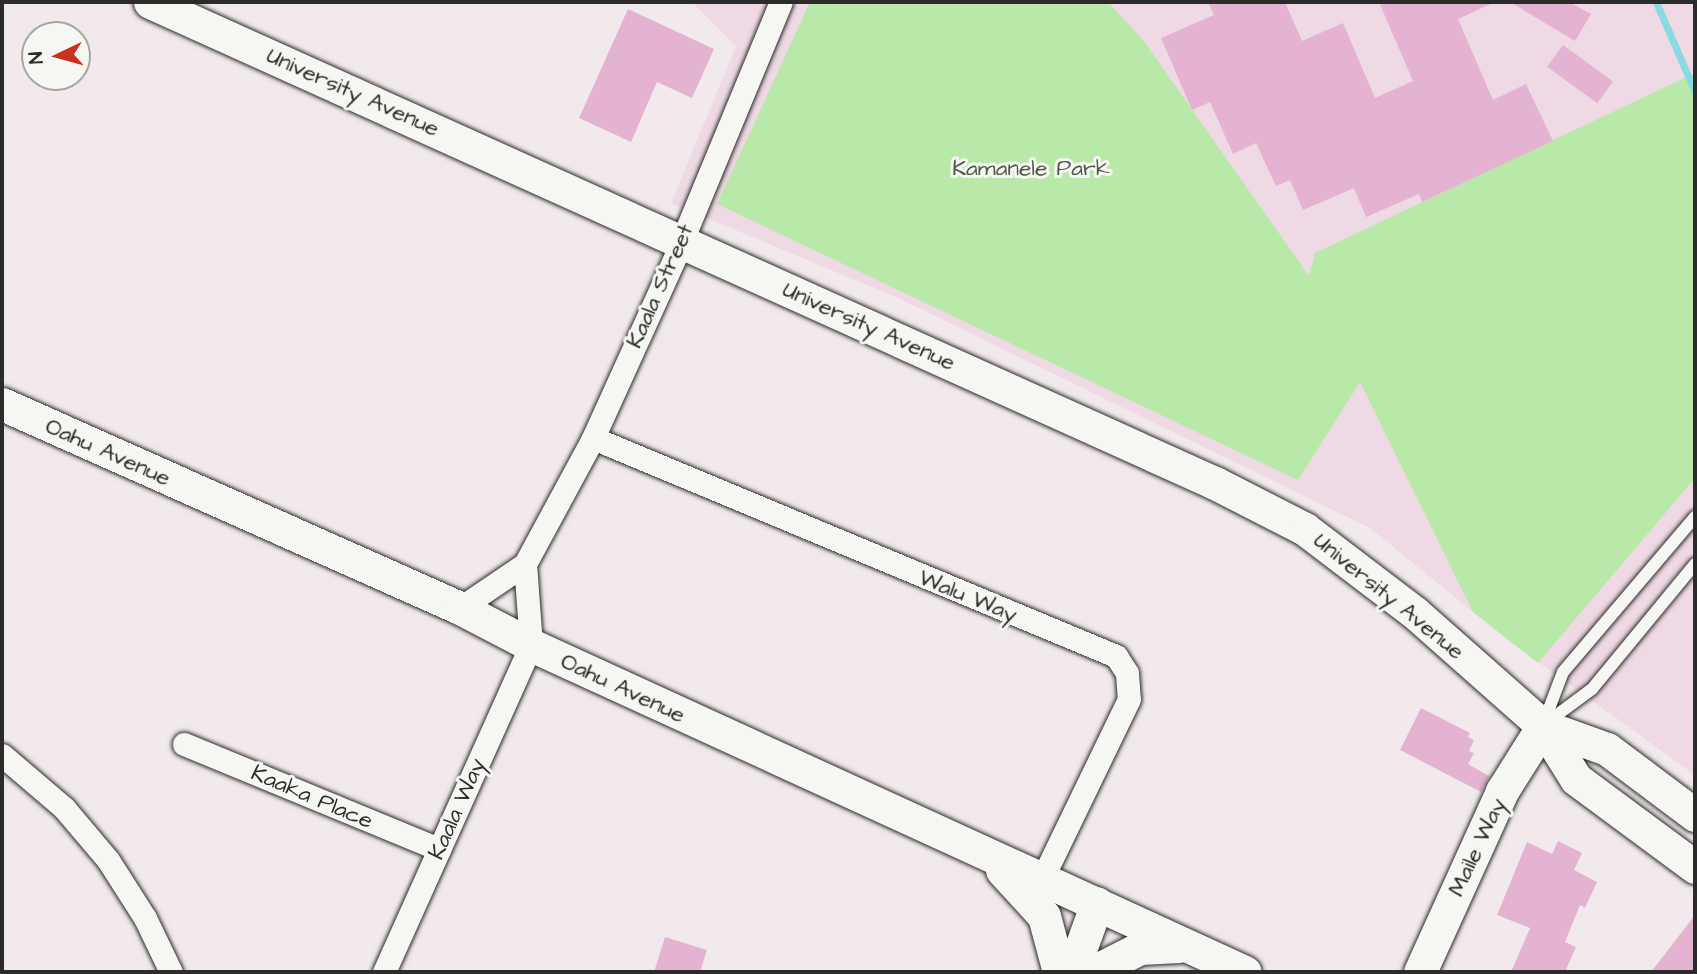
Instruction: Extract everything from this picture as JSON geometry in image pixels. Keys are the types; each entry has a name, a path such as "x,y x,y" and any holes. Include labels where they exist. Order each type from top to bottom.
{"street":[{"name":"Kaala Street","path":"460,608 525,564 593,438 681,244 781,2"},
{"name":"University Avenue","path":"169,6 681,244 1215,482 1305,530 1414,612 1543,726 1576,779 1695,867"},
{"name":"Oahu Avenue","path":"2,404 460,608 531,645 1097,903 1184,947 1245,972"},
{"name":"Walu Way","path":"593,438 1116,656 1127,673 1129,699 1042,879"},
{"path":"525,564 531,645"},
{"name":"Kaala Way","path":"384,972 531,645"},
{"name":"University Avenue","path":"1543,726 1607,749 1695,815"},
{"name":"Maile Way","path":"1420,972 1502,791 1543,726"},
{"name":"Kaaka Place","path":"184,744 439,849"},
{"path":"2,755 64,808 108,860 145,918 170,972"},
{"path":"979,850 1033,900 1052,934 1059,972"},
{"path":"1072,972 1097,903"},
{"path":"1093,972 1140,947 1184,947"}],"lane":[{"name":"Maile Way","path":"1543,726 1563,672 1695,517"},
{"name":"Maile Way","path":"1543,726 1592,689 1695,564"}],"shaded area":[{"path":"692,2 1695,2 1695,775 1505,638 1370,528 898,298 671,203 736,46"}],"green space":[{"name":"Kamanele Park","path":"810,2 1108,2 1143,40 1309,276 1315,253 1695,73 1695,478 1538,663 1473,612 1360,382 1298,480 717,204"}],"building":[{"path":"1208,2 1285,2 1302,41 1343,23 1375,98 1413,81 1379,2 1495,2 1458,19 1493,100 1526,84 1553,141 1422,202 1419,194 1366,217 1354,188 1303,210 1290,180 1276,186 1256,143 1233,154 1210,102 1192,110 1161,38 1214,15"},
{"path":"1510,2 1569,2 1591,14 1575,41"},
{"path":"628,9 714,49 692,98 657,82 631,142 579,118"},
{"path":"1563,45 1613,81 1597,103 1547,67"},
{"path":"1421,708 1470,733 1468,737 1474,740 1469,751 1474,753 1468,764 1489,776 1481,792 1400,750"},
{"path":"1558,841 1582,853 1574,870 1597,882 1585,908 1580,905 1565,942 1576,947 1565,972 1511,972 1530,928 1497,915 1527,842 1552,854"},
{"path":"1695,915 1695,972 1651,972"},
{"path":"665,937 707,950 700,972 654,972"}],"waterway":[{"path":"1656,2 1695,92"}]}
